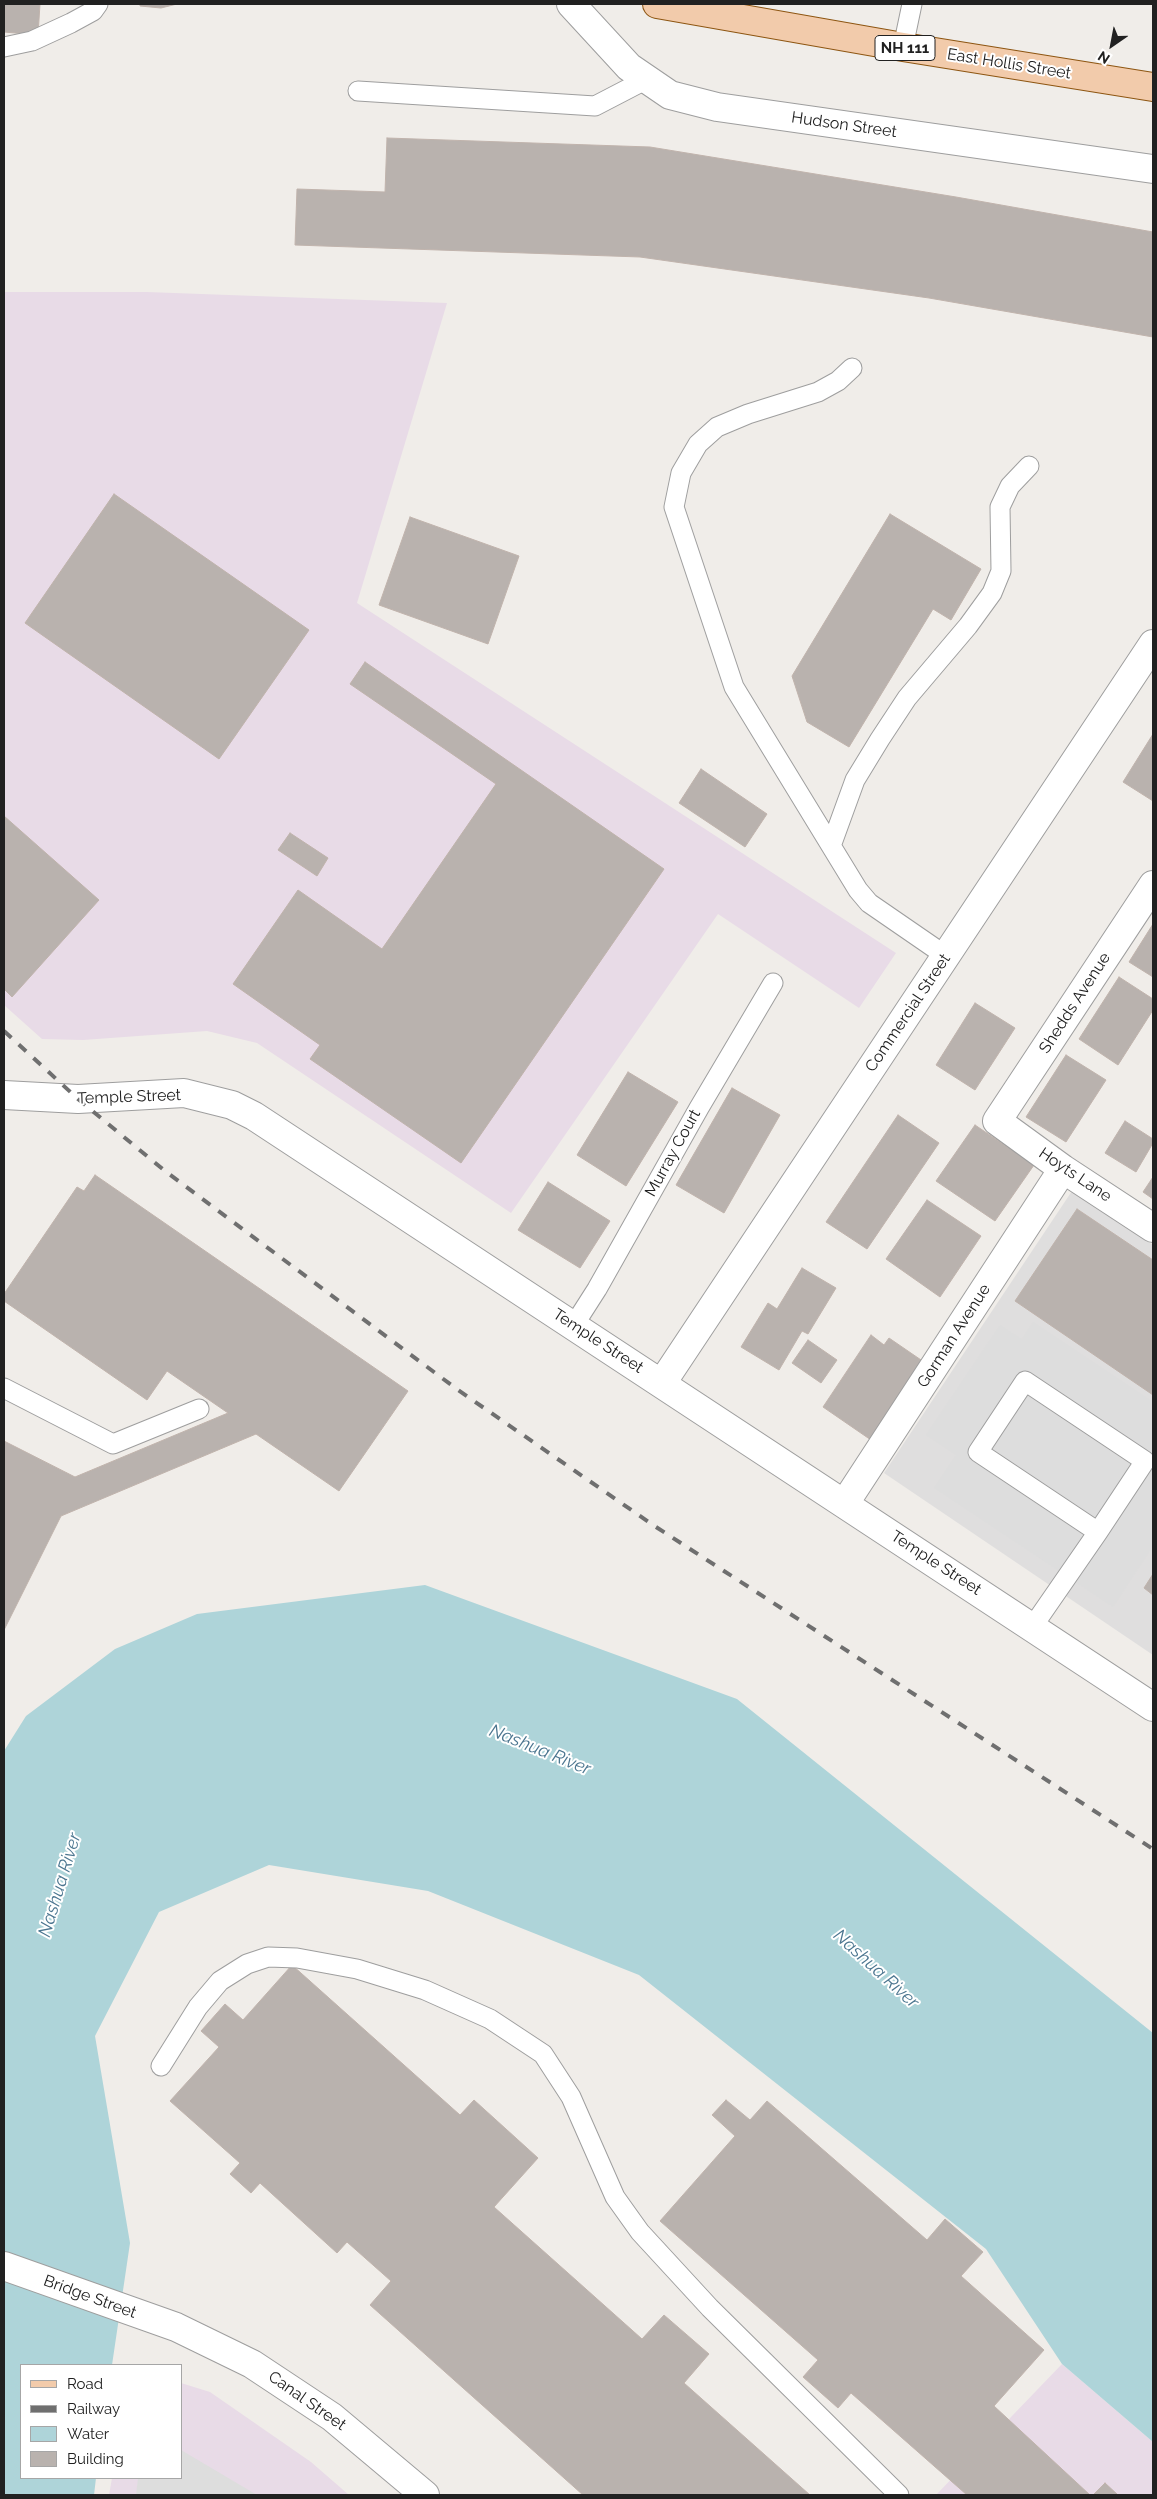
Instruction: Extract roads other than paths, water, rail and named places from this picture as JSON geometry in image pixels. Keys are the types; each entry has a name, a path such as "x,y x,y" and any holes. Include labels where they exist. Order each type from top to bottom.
{"main road":[{"name":"East Hollis Street","path":"657,4 716,9 904,47 1153,86"}],"street":[{"name":"Hudson Street","path":"571,4 629,67 670,95 716,107 1153,169"},
{"name":"Commercial Street","path":"662,1383 1153,644"},
{"name":"Shedds Avenue","path":"997,1121 1153,885"},
{"name":"Temple Street","path":"4,1095 78,1099 184,1093 232,1105 286,1136 1033,1626 1153,1708"},
{"name":"Hoyts Lane","path":"997,1121 1063,1169 1153,1228"},
{"name":"Gorman Avenue","path":"845,1503 1063,1169"},
{"name":"Bridge Street","path":"4,2266 176,2327"},
{"name":"Canal Street","path":"176,2327 224,2350 286,2385 356,2436 425,2495"}],"lane":[{"path":"4,47 32,41 93,11 98,4"},
{"path":"904,47 912,4"},
{"path":"358,92 595,106 647,79"},
{"path":"852,368 838,381 818,392 717,427 698,444 680,473 674,507 734,687 858,890 869,903 946,956"},
{"path":"831,846 855,780 880,739 907,698 968,626 992,593 1001,571 1000,507 1010,486 1029,466"},
{"name":"Murray Court","path":"574,1325 597,1289 698,1108 773,983"},
{"path":"1033,1626 1098,1532 1145,1461 1025,1381 978,1452 1098,1532"},
{"path":"4,1388 113,1444 199,1409"},
{"path":"162,2066 198,2007 220,1982 246,1964 268,1958 297,1958 357,1969 425,1990 490,2019 542,2054 571,2097 615,2197 640,2232 710,2308 899,2495"}],"water":[{"name":"Nashua River","path":"425,1585 737,1699 1153,2033 1153,2442 1062,2364 986,2249 639,1975 428,1891 269,1865 159,1912 95,2036 130,2243 112,2364 20,2364 20,2479 96,2479 94,2495 4,2495 4,1751 26,1716 115,1649 197,1614"}],"railway":[{"path":"4,1031 78,1099 165,1171 458,1390 653,1525 1153,1849"}]}
